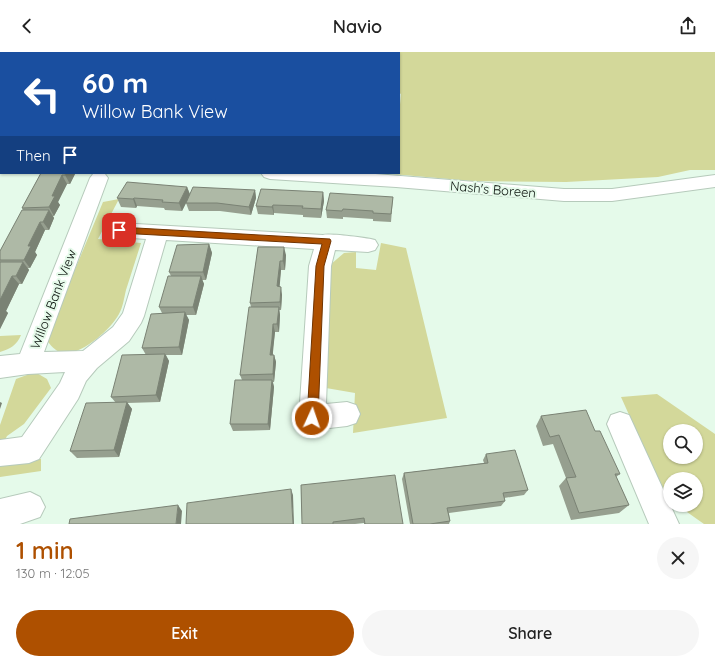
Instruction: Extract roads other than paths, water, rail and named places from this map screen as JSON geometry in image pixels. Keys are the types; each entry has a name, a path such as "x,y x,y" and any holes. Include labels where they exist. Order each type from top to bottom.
{"street":[{"name":"Nash's Boreen","path":"316,174 564,195 612,195 715,182"},
{"name":"Willow Bank View","path":"88,362 28,363 99,178"},
{"path":"119,230 327,241 368,245"},
{"path":"0,453 29,450 69,390 77,374 88,362 121,334 134,316 158,232"},
{"path":"327,241 320,266 312,418 347,414"},
{"path":"0,367 28,363"},
{"path":"620,424 664,524"},
{"path":"0,514 30,507"}]}
